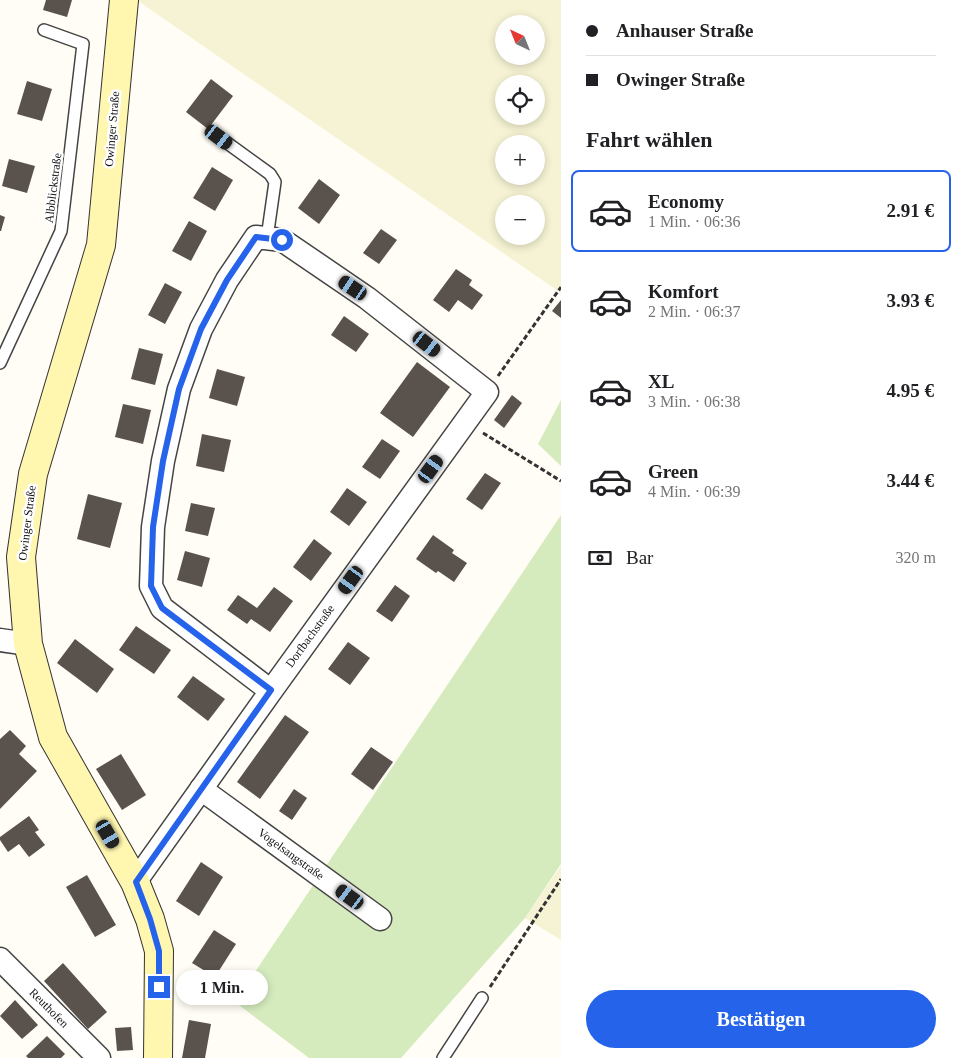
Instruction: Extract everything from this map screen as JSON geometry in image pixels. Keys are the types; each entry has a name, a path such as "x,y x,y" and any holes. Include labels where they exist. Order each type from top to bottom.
{"main road":[{"name":"Owinger Straße","path":"124,0 101,245 33,474 21,557 28,644 53,737 136,882 150,919 159,951 158,1058"}],"street":[{"path":"271,690 162,608 151,586 153,527 163,461 179,389 201,329 227,280 256,237 282,240 367,298 487,392"},
{"name":"Dorfbachstraße","path":"136,882 271,690 487,392"},
{"path":"0,640 28,644"},
{"name":"Vogelsangstraße","path":"202,789 380,919"},
{"name":"Reuthofen","path":"0,959 99,1058"}],"lane":[{"name":"Albblickstraße","path":"0,363 61,231 84,44 44,30"},
{"path":"219,137 270,174 275,182 267,238"},
{"path":"444,1058 482,998"}],"path":[{"path":"487,392 561,287"},
{"path":"465,422 561,481"},
{"path":"482,998 561,878"}],"shaded area":[{"path":"136,0 561,0 561,293"},
{"path":"561,866 561,940 525,918"}],"green space":[{"path":"561,400 561,466 538,444"},
{"path":"561,515 561,864 525,918 401,1058 309,1058 235,1002"}],"building":[{"path":"46,0 72,0 67,17 43,10"},
{"path":"211,79 233,96 208,129 186,112"},
{"path":"27,81 52,89 42,121 17,114"},
{"path":"9,159 35,166 27,193 2,186"},
{"path":"212,167 233,180 215,211 193,198"},
{"path":"319,179 340,195 319,224 298,208"},
{"path":"0,215 5,217 1,231 0,231"},
{"path":"189,221 207,231 191,261 172,251"},
{"path":"381,229 397,240 379,264 363,253"},
{"path":"456,269 472,280 469,285 483,295 472,310 458,300 449,312 433,300"},
{"path":"165,283 182,292 165,324 148,315"},
{"path":"561,300 561,318 552,311"},
{"path":"344,316 369,334 356,352 331,335"},
{"path":"139,348 163,354 155,385 131,379"},
{"path":"417,362 450,387 413,437 380,413"},
{"path":"217,369 245,377 237,406 209,398"},
{"path":"512,395 522,403 504,428 494,420"},
{"path":"123,404 151,410 143,444 115,437"},
{"path":"202,434 231,440 224,472 196,466"},
{"path":"382,439 400,451 380,479 362,467"},
{"path":"485,473 501,483 482,510 466,499"},
{"path":"347,488 367,502 349,526 330,512"},
{"path":"88,494 122,503 110,548 77,539"},
{"path":"191,503 215,508 208,536 185,531"},
{"path":"433,535 454,550 452,553 467,563 454,582 438,571 436,573 416,559"},
{"path":"314,539 332,553 311,581 293,567"},
{"path":"185,551 210,558 202,587 177,580"},
{"path":"395,585 410,596 392,622 376,611"},
{"path":"274,587 293,601 270,632 251,619 247,624 227,610 238,595 257,608"},
{"path":"136,626 171,650 154,674 119,650"},
{"path":"75,639 114,669 97,693 57,663"},
{"path":"348,642 370,658 350,685 328,669"},
{"path":"193,676 225,699 208,721 177,697"},
{"path":"285,715 309,732 260,799 237,782"},
{"path":"10,730 26,746 19,754 37,771 0,809 0,739"},
{"path":"371,747 393,762 373,790 351,774"},
{"path":"121,754 146,795 122,810 96,769"},
{"path":"294,789 307,798 292,820 279,811"},
{"path":"29,816 39,830 35,832 45,845 29,857 19,844 8,852 0,837"},
{"path":"201,862 223,877 199,916 176,901"},
{"path":"87,875 116,925 95,937 66,887"},
{"path":"214,930 236,944 215,977 192,963"},
{"path":"63,963 107,1012 88,1029 44,981"},
{"path":"15,1000 38,1025 22,1039 0,1016"},
{"path":"189,1020 211,1024 205,1058 182,1058"},
{"path":"131,1027 133,1050 117,1051 115,1028"},
{"path":"47,1036 65,1054 61,1058 28,1058 26,1056"}],"route":[{"path":"159,987 159,951 150,919 136,882 271,690 162,608 151,586 153,527 163,461 179,389 201,329 227,280 256,237 282,240"}]}
